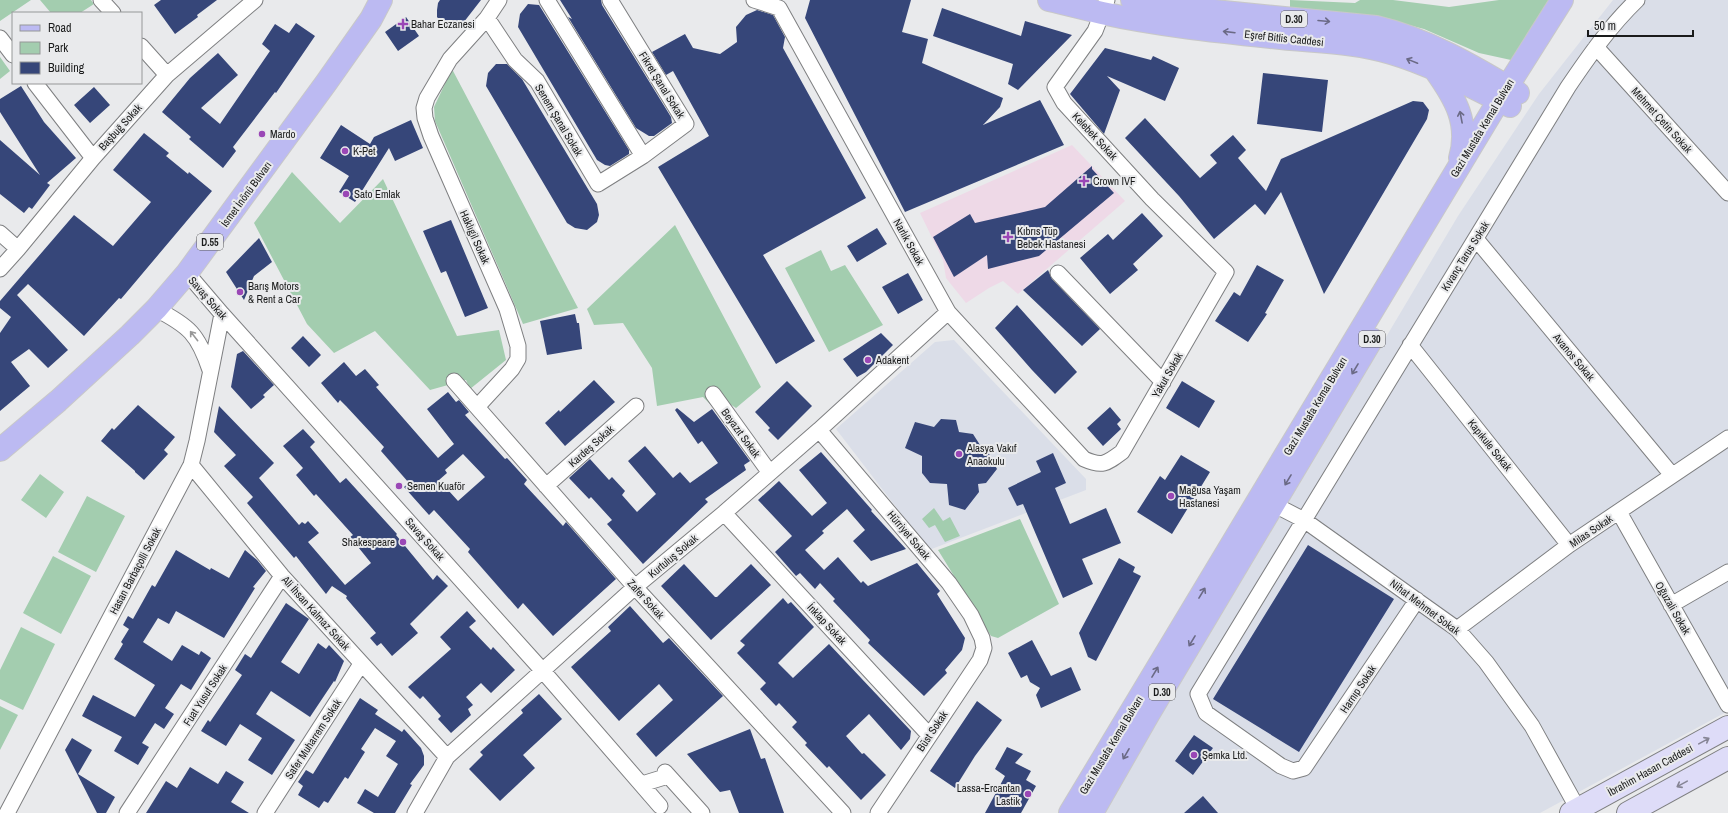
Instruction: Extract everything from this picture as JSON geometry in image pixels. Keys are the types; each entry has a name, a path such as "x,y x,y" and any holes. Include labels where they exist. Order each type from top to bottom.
{"main road":[{"name":"İsmet İnönü Bulvarı","path":"0,450 58,401 156,308 187,273 326,83 371,19 381,0"},
{"name":"Eşref Bitlis Caddesi","path":"1049,0 1105,7 1191,28 1325,42 1372,49 1396,55 1508,96"},
{"name":"Gazi Mustafa Kemal Bulvarı","path":"1092,813 1148,715 1273,504 1508,96 1521,64 1562,0"},
{"name":"Gazi Mustafa Kemal Bulvarı","path":"1070,813 1457,169 1572,0"},
{"name":"Eşref Bitlis Caddesi","path":"1141,1 1277,18 1376,27 1400,32 1451,56 1508,96"},
{"path":"1451,56 1503,67 1521,64"},
{"path":"1435,70 1451,92 1460,111 1464,132 1462,152 1457,169"},
{"name":"İbrahim Hasan Caddesi","path":"1575,811 1728,727"},
{"path":"1628,813 1728,758"}],"street":[{"path":"101,0 112,12"},
{"name":"Başbuğ Sokak","path":"0,269 93,158 167,75 255,0"},
{"path":"487,18 499,0"},
{"path":"547,0 643,156"},
{"name":"Fikret Şanal Sokak","path":"598,184 643,156 686,124 610,0"},
{"name":"Narlık Sokak","path":"754,0 779,8 948,312 1084,459 1096,464"},
{"name":"Kıvanç Tarus Sokak","path":"1293,771 1281,766 1206,713 1198,694 1568,88 1596,47 1622,14 1637,0"},
{"name":"Kelebek Sokak","path":"1105,7 1095,31 1056,86 1059,94 1074,114 1152,199 1226,272"},
{"name":"Haklıgil Sokak","path":"477,407 512,369 518,359 518,346 507,309 431,136 425,118 424,108 427,98 450,59 487,18"},
{"name":"Senem Şanal Sokak","path":"487,18 515,60 537,82 598,184"},
{"path":"0,38 12,53"},
{"path":"142,47 167,75"},
{"name":"Mehmet Çetin Sokak","path":"1596,47 1728,193"},
{"path":"36,84 93,158"},
{"path":"0,233 18,249"},
{"name":"Avanos Sokak","path":"1476,239 1672,476"},
{"name":"Yakut Sokak","path":"1096,464 1110,461 1122,452 1226,272"},
{"name":"Savaş Sokak","path":"187,273 222,314 542,670 660,806"},
{"path":"1058,273 1163,382"},
{"path":"156,308 185,325 196,337 204,351 210,370"},
{"name":"Kurtuluş Sokak","path":"415,813 447,757 635,587 724,513 819,430 948,312"},
{"name":"Hasan Barbaçolli Sokak","path":"7,813 190,465 197,441 222,314"},
{"name":"Kapıkule Sokak","path":"1410,345 1570,545"},
{"name":"Zafer Sokak","path":"454,381 635,587 842,813"},
{"name":"Beyazıt Sokak","path":"713,394 770,473"},
{"name":"Kardeş Sokak","path":"546,486 636,406"},
{"name":"Hürriyet Sokak","path":"819,430 949,583 971,615 982,638 984,648"},
{"name":"Milas Sokak","path":"1457,629 1570,545 1728,438"},
{"name":"Ali İhsan Kalmaz Sokak","path":"190,465 282,576 447,757"},
{"name":"Nihat Mehmet Sokak","path":"1273,504 1304,520 1457,629 1486,662 1532,726 1575,811"},
{"name":"Oğuzali Sokak","path":"1619,512 1728,705"},
{"name":"İnklap Sokak","path":"724,513 929,735"},
{"path":"1671,605 1728,572"},
{"name":"Fuat Yusuf Sokak","path":"127,813 282,576"},
{"name":"Harnıp Sokak","path":"1293,771 1304,768 1417,600"},
{"name":"Büst Sokak","path":"878,813 980,660 984,648"},
{"name":"Safer Muharrem Sokak","path":"265,813 361,664"},
{"path":"642,784 667,774 702,813"}],"shaded area":[{"path":"1613,0 1728,0 1728,711 1540,813 1103,813 1458,216 1539,94"},
{"name":"Kıbrıs Tüp Bebek Hastanesi","path":"1072,145 1125,201 1018,294 1003,281 966,303 946,278 943,260 920,213"},
{"name":"Alasya Vakıf Anaokulu","path":"954,340 1086,479 1086,490 929,550 836,429 935,342"}],"green space":[{"path":"0,0 31,0 12,12 0,21"},
{"path":"40,0 91,0 94,4 82,12 50,12"},
{"path":"1290,0 1355,3 1360,0 1393,0 1449,7 1499,0 1553,0 1511,60 1479,53 1424,29 1390,20 1290,8"},
{"path":"0,57 10,71 0,79"},
{"path":"452,69 578,308 523,324 435,121 434,107"},
{"path":"292,172 340,223 383,179 457,336 499,330 506,360 470,389 466,380 430,390 375,331 334,353 307,324 254,223"},
{"path":"675,225 761,387 736,408 727,402 712,406 703,397 657,406 652,368 623,323 594,325 587,309"},
{"path":"821,250 831,271 845,265 883,325 829,352 785,268"},
{"path":"40,474 64,492 46,518 21,500"},
{"path":"87,496 125,516 96,572 58,552"},
{"path":"934,508 943,521 950,517 960,536 945,542 935,525 929,528 922,519"},
{"path":"1020,519 1059,604 998,638 991,636 938,550"},
{"path":"53,556 91,576 61,634 23,613"},
{"path":"21,627 55,644 23,710 0,699 0,670"},
{"path":"0,706 18,715 0,750"}],"building":[{"path":"161,0 217,0 197,15 198,17 175,34 154,5"},
{"path":"440,0 481,0 460,27 449,26 442,23 437,17 438,3"},
{"path":"560,0 601,0 602,5 671,117 672,123 654,136 649,136 636,128 568,17 572,19"},
{"path":"810,0 911,0 902,32 928,39 922,63 1003,98 1000,107 983,125 1040,100 1064,145 905,212 805,18"},
{"path":"528,4 539,5 629,150 629,154 610,166 597,160 518,27 520,14"},
{"path":"942,8 1021,36 1025,21 1072,35 1018,90 1008,84 1013,64 933,36"},
{"path":"757,10 773,15 785,37 783,48 866,198 763,255 815,341 776,364 658,167 709,136 673,71 666,75 652,52 685,34 693,48 720,54 737,42 736,27 746,15"},
{"path":"406,17 419,36 398,51 385,32"},
{"path":"296,23 315,36 276,93 275,92 233,147 236,151 223,168 189,139 191,137 162,112 190,78 218,53 238,75 201,108 220,124 270,51 262,44 275,24 289,33"},
{"path":"1105,48 1151,60 1153,56 1179,68 1165,101 1107,76 1120,90 1104,134 1070,94"},
{"path":"496,64 507,64 522,79 597,204 599,215 597,222 587,230 575,228 567,223 486,86 488,73"},
{"path":"1263,73 1328,80 1322,132 1257,124"},
{"path":"21,86 44,122 76,158 47,183 50,185 32,209 29,207 24,213 0,194 0,140 40,175 0,112 0,99"},
{"path":"94,87 110,105 90,123 74,105"},
{"path":"1413,101 1423,102 1429,110 1427,119 1324,294 1281,192 1265,215 1255,204 1214,239 1179,196 1125,138 1145,118 1200,178 1217,163 1210,155 1233,135 1246,150 1238,158 1266,191 1281,159"},
{"path":"411,120 423,148 395,161 389,148 355,202 339,192 349,176 320,158 341,125 370,144 374,137"},
{"path":"144,133 169,153 166,156 212,191 121,299 119,298 84,336 28,284 17,295 68,350 48,368 29,349 11,362 30,386 0,411 0,333 11,317 0,308 0,301 74,215 113,246 151,202 113,170"},
{"path":"1092,166 1092,169 1114,193 1039,256 988,269 987,255 954,277 933,237 970,214 975,223 1045,207"},
{"path":"1142,213 1163,236 1133,264 1138,270 1110,294 1080,258 1108,234 1113,240"},
{"path":"451,220 488,308 465,317 446,271 441,273 423,231"},
{"path":"877,228 887,244 857,262 847,246"},
{"path":"259,238 272,262 254,276 244,300 226,272"},
{"path":"1257,265 1284,280 1265,313 1267,314 1248,342 1215,321 1234,292 1240,296"},
{"path":"1048,270 1052,279 1100,329 1082,346 1023,290"},
{"path":"908,273 923,300 898,314 882,287"},
{"path":"1017,305 1077,372 1055,394 995,328"},
{"path":"575,314 577,323 579,323 582,349 547,355 540,321"},
{"path":"881,333 893,345 866,372 857,377 843,359"},
{"path":"303,336 321,355 309,367 291,348"},
{"path":"243,351 274,385 263,395 265,397 251,409 231,387 237,354"},
{"path":"344,362 356,376 365,369 379,385 376,387 438,458 454,444 427,409 448,392 456,402 459,400 469,412 465,415 505,459 507,458 527,480 524,484 563,526 566,522 616,579 553,636 523,603 518,609 468,552 470,549 434,510 429,515 404,487 409,483 381,451 384,447 340,400 338,403 321,383","holes":["463,454 485,477 458,501 439,480 447,473 445,470"]},
{"path":"594,380 615,402 565,446 545,423 559,410 560,412"},
{"path":"787,381 812,406 778,440 768,430 770,428 755,412"},
{"path":"1182,381 1215,401 1199,428 1166,408"},
{"path":"138,405 175,437 164,450 168,454 144,480 101,441 112,428 114,430"},
{"path":"219,406 274,463 259,478 299,525 302,522 305,524 308,521 319,533 308,542 345,585 371,563 350,537 353,535 316,494 314,496 296,475 303,468 283,446 303,429 315,442 310,447 340,483 346,478 397,534 396,535 433,580 437,575 448,586 410,624 418,633 392,656 381,643 377,646 370,638 376,633 346,598 347,596 332,586 326,594 296,556 294,558 247,503 253,497 224,466 236,455 214,432"},
{"path":"1110,407 1121,420 1117,424 1121,429 1103,446 1087,428"},
{"path":"677,408 694,422 712,409 750,461 744,465 746,470 705,499 708,502 643,564 607,524 612,520 591,497 589,499 569,478 590,459 609,480 612,477 625,491 622,495 637,512 656,494 628,461 645,446 673,478 680,472 690,483 718,463 702,441 698,444 675,410"},
{"path":"941,419 956,420 959,432 973,434 980,445 982,452 988,452 997,469 986,483 978,484 979,492 965,510 949,505 947,484 930,483 922,473 922,456 905,448 915,422 934,427"},
{"path":"821,452 872,510 871,511 906,549 871,561 853,541 865,530 847,509 822,531 824,533 805,550 824,570 838,557 861,583 863,581 868,586 917,563 940,591 937,594 965,638 962,650 945,670 947,673 924,696 868,643 870,640 833,601 835,599 820,583 815,589 800,573 796,576 775,552 792,536 758,500 779,481 812,516 827,503 799,470"},
{"path":"1053,453 1066,483 1055,488 1070,524 1106,508 1121,543 1082,559 1093,584 1063,598 1023,504 1017,506 1008,488 1041,472 1036,461"},
{"name":"Mağusa Yaşam Hastanesi","path":"1181,455 1210,472 1172,534 1137,512 1160,476 1165,480"},
{"path":"1308,545 1394,599 1299,752 1213,699"},
{"path":"176,550 210,570 211,568 229,578 245,550 257,560 266,571 253,587 255,588 224,638 176,611 169,624 158,618 143,642 172,661 182,645 199,655 201,651 211,658 191,690 181,684 165,708 174,714 164,729 155,723 142,743 149,747 138,765 114,751 122,737 82,716 93,695 135,717 155,685 114,659 123,644 121,642 129,629 123,625 128,616 133,619 152,585 155,587"},
{"path":"1119,558 1135,567 1133,572 1141,576 1096,661 1088,657 1079,633"},
{"path":"684,564 715,597 717,597 751,564 771,585 711,640 661,586"},
{"path":"783,598 788,604 791,602 814,627 778,663 793,678 829,644 911,731 910,739 901,750 869,714 846,736 862,754 864,753 886,775 861,800 829,766 827,768 805,745 807,743 792,727 797,722 779,703 776,706 760,689 766,683 737,653 745,645 740,641"},
{"path":"286,603 309,619 281,662 299,674 318,643 326,649 329,645 344,661 335,682 334,681 310,717 271,691 256,714 295,740 272,775 248,760 262,738 240,724 226,746 201,731 208,720 210,722 242,675 235,670 245,654 251,658"},
{"path":"630,606 663,643 669,638 723,696 656,757 636,734 673,700 659,684 619,721 571,667 611,631 608,627"},
{"path":"467,611 476,621 469,627 491,650 493,647 515,670 491,693 481,683 466,697 473,705 468,709 471,715 451,733 438,719 441,716 423,696 420,699 408,687 451,649 440,637"},
{"path":"1032,640 1051,676 1071,667 1081,690 1041,708 1036,695 1040,688 1030,682 1027,675 1021,678 1008,653"},
{"path":"539,694 562,719 523,755 535,768 500,801 469,769 483,755 480,752 523,713 521,710"},
{"path":"360,698 378,710 375,714 402,732 404,729 421,748 424,756 424,765 410,784 412,785 395,813 374,813 357,803 365,789 378,797 398,764 386,756 396,741 375,728 361,749 365,752 348,779 345,777 328,803 324,801 319,808 298,795 303,786 298,782 306,770 313,774"},
{"path":"977,701 1002,720 975,756 955,788 930,771"},
{"path":"750,729 761,759 765,758 784,813 739,813 730,790 720,792 687,754"},
{"name":"Şemka Ltd.","path":"1194,735 1213,748 1193,775 1175,761"},
{"path":"72,738 92,750 78,774 115,797 106,813 97,813 65,750"},
{"path":"1007,747 1023,754 1015,763 1031,771 1026,780 1036,786 1021,813 985,813 1005,776 995,769"},
{"path":"190,767 218,784 226,771 244,782 231,802 249,813 146,813 166,781 177,788"},
{"path":"1203,796 1218,813 1184,813"}],"place":[{"name":"Bahar Eczanesi","path":"403,24"},
{"name":"Mardo","path":"262,134"},
{"name":"K-Pet","path":"345,151"},
{"name":"Crown IVF","path":"1084,181"},
{"name":"Sato Emlak","path":"346,194"},
{"name":"Kıbrıs Tüp Bebek Hastanesi","path":"1008,237"},
{"name":"Barış Motors & Rent a Car","path":"240,292"},
{"name":"Adakent","path":"868,360"},
{"name":"Alasya Vakıf Anaokulu","path":"959,454"},
{"name":"Semen Kuaför","path":"399,486"},
{"name":"Mağusa Yaşam Hastanesi","path":"1171,496"},
{"name":"Shakespeare","path":"403,542"},
{"name":"Şemka Ltd.","path":"1194,755"},
{"name":"Lassa-Ercantan Lastik","path":"1028,794"}]}
